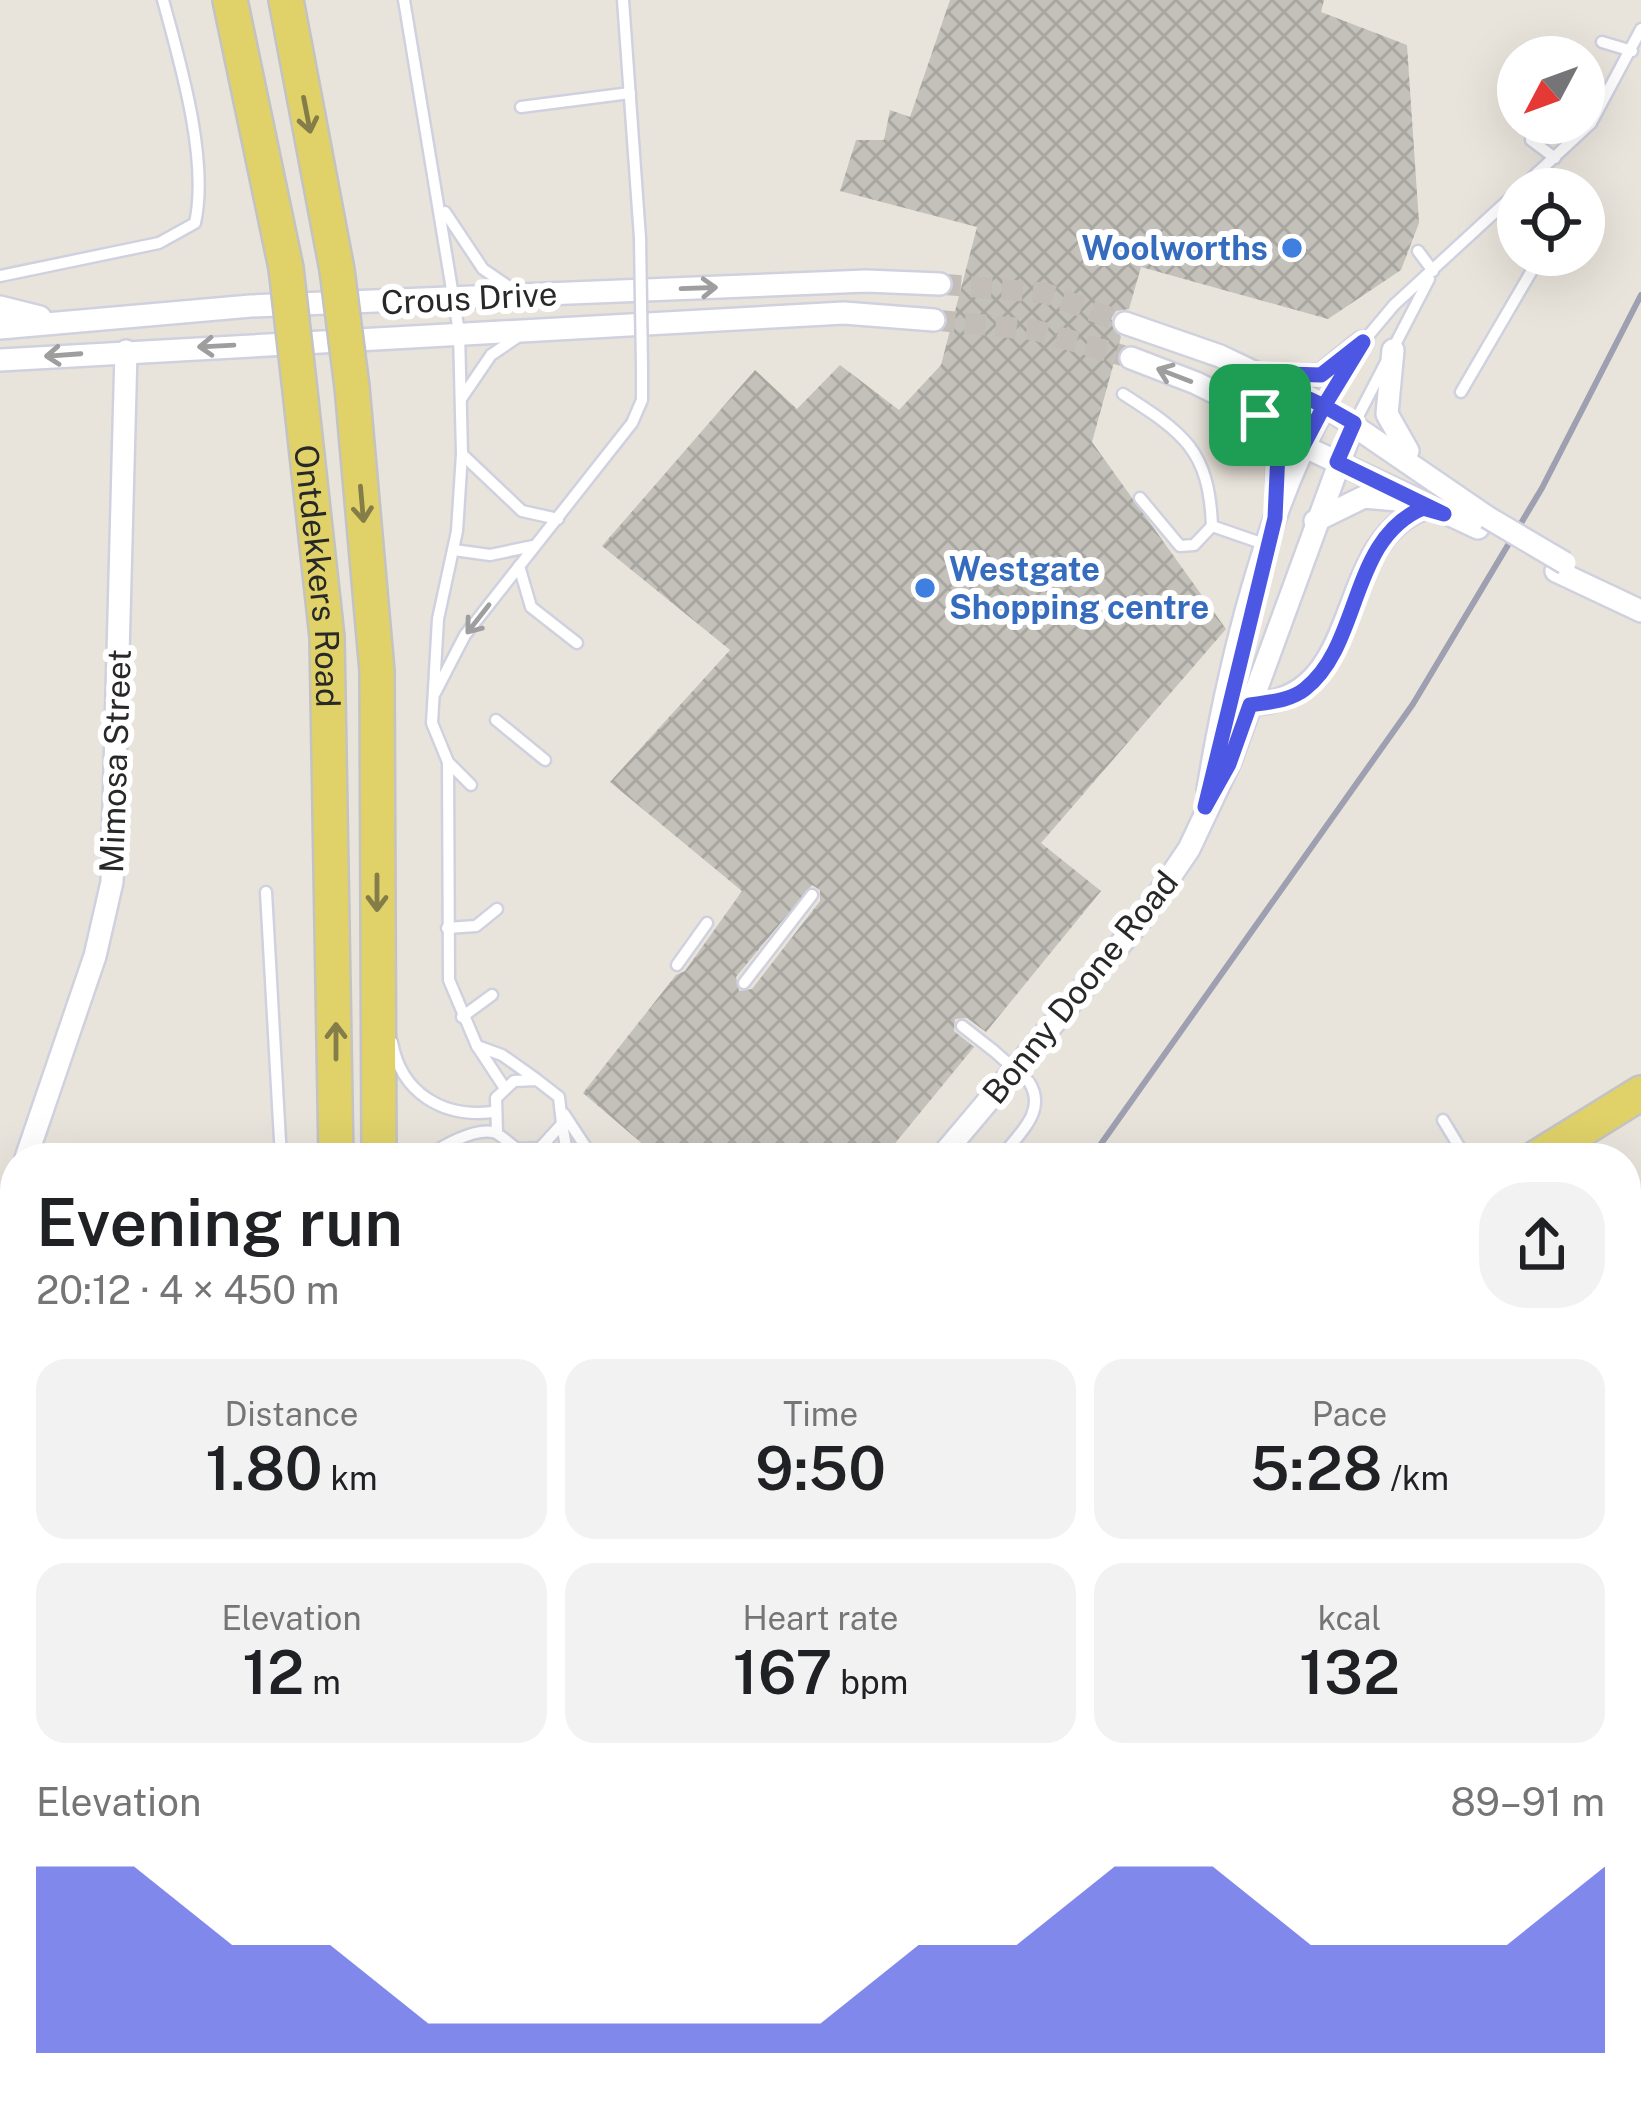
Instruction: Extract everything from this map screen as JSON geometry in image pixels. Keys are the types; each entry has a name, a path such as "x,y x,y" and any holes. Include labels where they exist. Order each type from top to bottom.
{"main road":[{"path":"206,0 266,185"},
{"name":"Ontdekkers Road","path":"230,0 286,268 327,637 336,1143"},
{"name":"Ontdekkers Road","path":"286,0 337,270 377,671 379,1143"},
{"path":"1575,1131 1641,1072"},
{"path":"1558,1143 1641,1093"}],"street":[{"name":"Crous Drive","path":"0,328 251,306 457,302 866,281 940,284"},
{"path":"0,307 65,320"},
{"name":"Crous Drive","path":"0,360 844,313 934,320"},
{"path":"1125,323 1324,406 1429,476 1483,523 1641,611"},
{"path":"1254,373 1321,375 1363,342"},
{"path":"1393,350 1388,414 1399,440 1429,476"},
{"name":"Mimosa Street","path":"31,1143 94,956 112,882 126,352"},
{"path":"1131,358 1260,415 1303,446 1434,511"},
{"name":"Bonny Doone Road","path":"1205,807 1275,518 1324,406"},
{"path":"1260,415 1278,452 1275,518"},
{"name":"Bonny Doone Road","path":"952,1143 1168,884 1229,764 1354,423"},
{"path":"1315,521 1364,496 1483,523"},
{"path":"1227,703 1250,705 1290,698 1317,677 1376,551 1401,520 1434,511"},
{"path":"1260,571 1292,583"},
{"path":"1136,2115 1148,2115"}],"lane":[{"path":"0,276 159,243 195,223 200,202 192,138 163,0"},
{"path":"404,0 459,332 462,454 454,550 438,619 432,699 432,723 448,762 449,980 476,1046 504,1088"},
{"path":"432,699 453,654 632,423 642,400 640,238 623,0"},
{"name":"Bonny Doone Road","path":"1605,102 1641,29"},
{"path":"1605,43 1632,51"},
{"path":"521,106 630,93"},
{"path":"1536,144 1555,158"},
{"name":"Bonny Doone Road","path":"1543,168 1568,144"},
{"path":"440,204 484,269 525,295"},
{"name":"Bonny Doone Road","path":"1324,406 1363,342 1394,305 1497,211"},
{"path":"1418,251 1433,271"},
{"name":"Bonny Doone Road","path":"1354,423 1433,271"},
{"path":"1461,392 1528,276"},
{"path":"460,400 491,355 529,331"},
{"path":"1123,394 1191,445 1207,479 1212,526"},
{"path":"462,454 522,511 558,519"},
{"path":"1140,498 1180,546 1194,544 1212,526"},
{"path":"1212,526 1267,545"},
{"path":"454,550 504,555 536,545"},
{"path":"519,566 532,607 577,643"},
{"path":"496,720 544,760"},
{"path":"448,762 471,784"},
{"path":"266,892 280,1143"},
{"path":"744,983 812,895"},
{"path":"446,928 476,926 497,909"},
{"path":"677,965 707,923"},
{"path":"377,962 400,1069 420,1096 451,1112 492,1112"},
{"path":"462,1017 492,995"},
{"path":"962,1026 1029,1082 1037,1096 1035,1111 1011,1143"},
{"path":"476,1046 502,1055 559,1097 566,1143"},
{"path":"504,1088 538,1080"},
{"path":"504,1088 492,1112 497,1132 510,1143"},
{"path":"549,1143 562,1118"},
{"path":"562,1118 581,1143"},
{"path":"1442,1120 1457,1143"},
{"path":"450,1143 497,1132"}],"building":[{"name":"Westgate Shopping centre","path":"950,0 1324,0 1321,12 1407,45 1419,223 1401,270 1328,319 1141,267 1129,309 1116,311 1111,319 1121,337 1092,442 1226,629 1041,843 1101,891 986,1032 967,1018 955,1019 954,1031 974,1047 895,1143 641,1143 583,1093 676,975 685,971 742,891 610,782 730,650 602,546 755,370 797,409 840,365 899,410 941,365 977,227 840,191 856,140 884,140 890,110 910,117","holes":["812,885 820,890 820,901 752,989 739,991 736,977"]}],"tunnel":[{"path":"940,284 1045,293 1125,323"},
{"path":"934,320 1035,330 1131,358"}],"railway":[{"path":"1102,1143 1413,704 1542,488 1641,295"}],"place":[{"name":"Woolworths","path":"1292,248"},
{"name":"Westgate Shopping centre","path":"925,588"}],"route":[{"path":"1260,415 1278,452 1275,518 1205,807 1229,764 1250,705 1290,698 1317,677 1376,551 1395,526 1423,508 1444,514 1337,462 1354,423 1324,406 1363,342 1321,375 1254,373 1324,406 1303,446 1260,415"}]}
